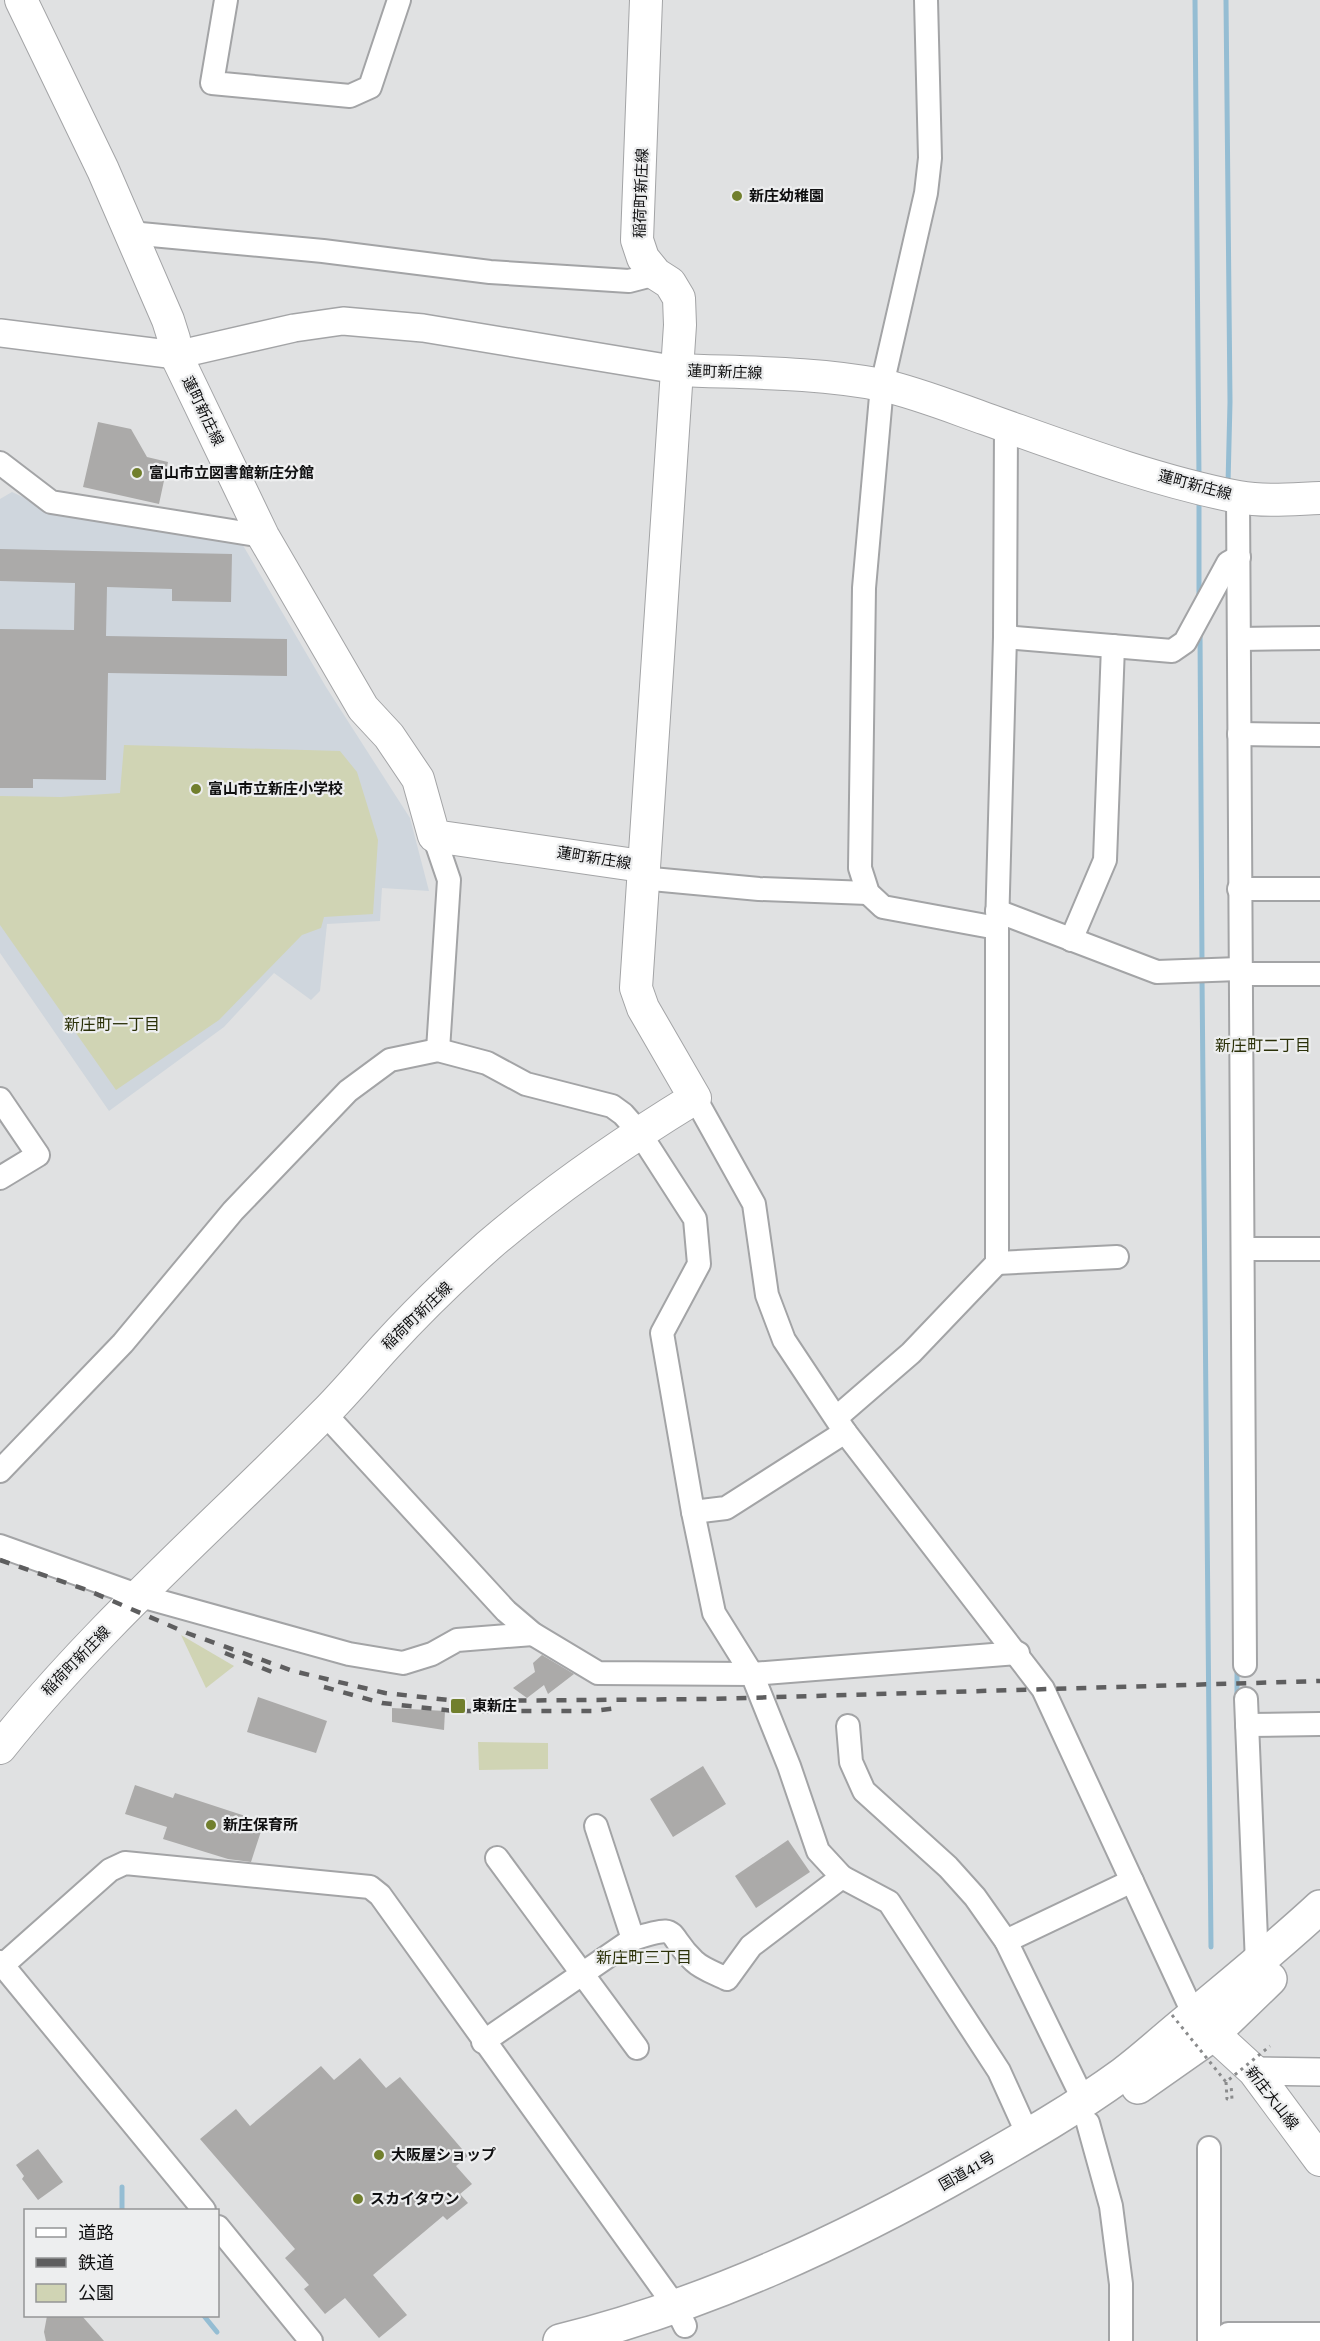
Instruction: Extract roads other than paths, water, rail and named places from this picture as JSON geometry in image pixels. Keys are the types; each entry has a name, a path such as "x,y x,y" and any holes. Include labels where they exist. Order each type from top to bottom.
{"highway":[{"name":"国道41号","path":"560,2341 672,2318 830,2266 1022,2164 1086,2112 1124,2073 1305,1939 1320,1907"},
{"name":"国道41号","path":"1193,2021 1257,1963 1305,1939"},
{"name":"国道41号","path":"638,2341 672,2318 910,2203 1028,2135 1086,2112"}],"main road":[{"name":"蓮町新庄線","path":"21,0 103,170 168,320 176,355 263,536 363,708 389,736 418,779 434,836 642,872 678,370 805,375 882,386 1113,463 1235,496 1274,500 1320,498"},
{"name":"稲荷町新庄線","path":"646,0 637,240 643,258 656,274 670,283 679,298 678,370"},
{"path":"642,872 636,987 643,1008 695,1098"},
{"name":"稲荷町新庄線","path":"0,1748 34,1705 137,1595 325,1414 387,1344 487,1247 527,1214 639,1132 695,1098"},
{"name":"新庄大山線","path":"1193,2021 1245,2069 1320,2160"}],"street":[{"path":"226,0 212,83 350,96 370,87 399,0"},
{"path":"926,0 930,158 926,193 882,386 864,588 860,868 868,893 884,907 997,920 1071,940 1157,972 1238,971 1320,974"},
{"path":"130,233 322,251 490,272 629,281 656,274"},
{"path":"0,333 176,355 294,328 343,321 423,328 678,370"},
{"path":"997,1263 997,920 1005,637 1006,426"},
{"path":"0,463 51,502 263,536"},
{"path":"1235,496 1239,557 1238,971 1243,1249 1245,1665"},
{"path":"1005,637 1172,651 1185,642 1228,563 1239,557"},
{"path":"1239,639 1320,638"},
{"path":"1071,940 1105,860 1113,646"},
{"path":"1239,734 1320,735"},
{"path":"434,836 449,880 438,1050"},
{"path":"642,872 759,889 868,893"},
{"path":"1239,889 1320,889"},
{"path":"0,1471 123,1343 233,1211 348,1091 390,1060 438,1050 487,1063 526,1084 612,1106 623,1114 639,1132 695,1219 699,1264 662,1333 693,1512 714,1613 752,1674 789,1766 818,1851 842,1877 889,1902 999,2071 1028,2135"},
{"path":"695,1098 754,1204 767,1295 784,1340 841,1425 1018,1653 1051,1703 1193,2021"},
{"path":"0,1099 38,1155 0,1178"},
{"path":"1243,1249 1320,1249"},
{"path":"693,1512 726,1509 841,1425 997,1263 1117,1257"},
{"path":"325,1414 507,1611 533,1634 598,1673 752,1674 1018,1653"},
{"path":"0,1546 137,1595 349,1654 403,1663 432,1654 457,1640 533,1634"},
{"path":"1246,1699 1257,1963"},
{"path":"1247,1725 1320,1724"},
{"path":"848,1726 851,1762 864,1791 948,1867 975,1897 1006,1941 1086,2112 1111,2206 1121,2284 1121,2341"},
{"path":"596,1826 633,1939"},
{"path":"497,1858 637,2048"},
{"path":"202,2209 2,1964 110,1870 125,1863 370,1887 380,1894 483,2042 600,2202 599,2223 672,2318"},
{"path":"483,2042 633,1939 661,1930 674,1934 694,1962 728,1979 750,1946 842,1877"},
{"path":"1006,1941 1132,1881"},
{"path":"1245,2069 1320,2072"},
{"path":"1209,2148 1209,2314 1221,2339 1320,2334"},
{"path":"219,2228 311,2341"}],"waterway":[{"path":"1195,0 1199,478"},
{"path":"1226,0 1230,402 1228,484"},
{"path":"1199,500 1199,598"},
{"path":"1200,632 1202,964"},
{"path":"1202,977 1211,1947"},
{"path":"1237,1666 1237,1699"},
{"path":"122,2187 122,2209"},
{"path":"205,2317 217,2332"}],"railway":[{"path":"0,1560 87,1590 187,1633 293,1671 385,1693 458,1701 711,1699 1320,1681"},
{"path":"225,1653 272,1672"},
{"path":"324,1687 382,1703 454,1711 594,1711 618,1708"}],"place":[{"name":"新庄幼稚園","path":"737,196"},
{"name":"富山市立図書館新庄分館","path":"137,473"},
{"name":"富山市立新庄小学校","path":"196,789"},
{"name":"東新庄","path":"458,1706"},
{"name":"新庄保育所","path":"211,1825"},
{"name":"大阪屋ショップ","path":"379,2155"},
{"name":"スカイタウン","path":"358,2199"}],"district":[{"name":"新庄町一丁目","path":"112,1024"},
{"name":"新庄町二丁目","path":"1263,1045"},
{"name":"新庄町三丁目","path":"644,1957"}]}
